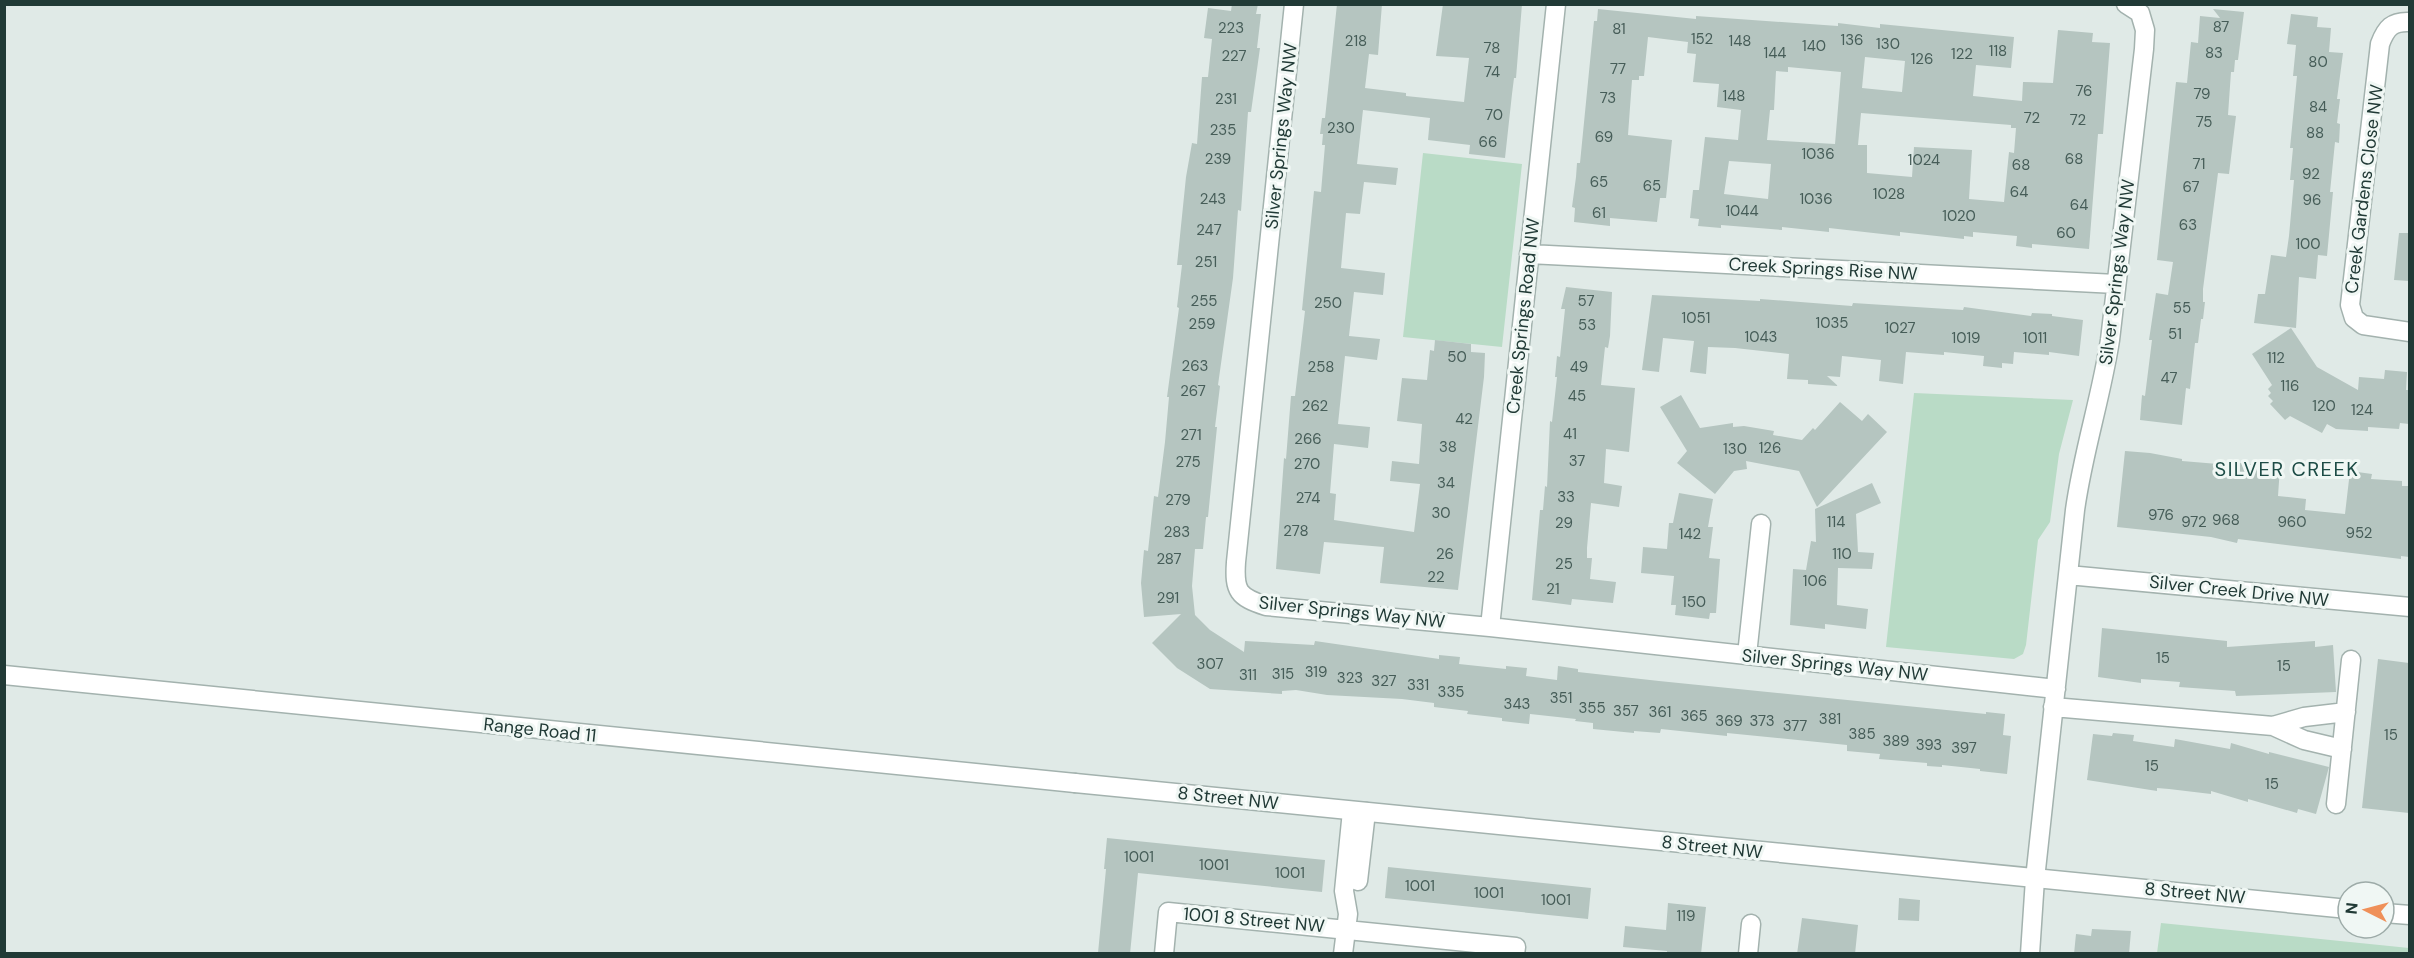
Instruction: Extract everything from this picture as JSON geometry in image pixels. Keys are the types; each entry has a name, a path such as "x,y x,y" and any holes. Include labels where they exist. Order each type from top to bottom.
{"street":[{"name":"Silver Springs Way NW","path":"1294,4 1236,562 1235,576 1239,594 1248,600 1266,606 1490,627 1747,655 2273,726 2304,740 2342,749"},
{"name":"Creek Springs Road NW","path":"1490,627 1556,4"},
{"name":"Silver Springs Way NW","path":"2030,954 2035,879 2080,475 2103,383 2145,30 2140,13 2126,4"},
{"name":"Creek Gardens Close NW","path":"2409,22 2398,22 2385,30 2380,44 2350,305 2354,318 2363,325 2409,332"},
{"name":"Creek Springs Rise NW","path":"1529,254 2116,284"},
{"path":"1747,655 1761,524"},
{"name":"Silver Creek Drive NW","path":"2068,574 2409,607"},
{"path":"2336,804 2351,660"},
{"name":"Range Road 11","path":"4,675 1076,783"},
{"name":"Silver Springs Way NW","path":"2273,726 2304,717 2346,712"},
{"name":"8 Street NW","path":"1076,783 2336,908"},
{"name":"1001 8 Street NW","path":"1343,954 1347,921 1356,892 1359,812"},
{"name":"1001 8 Street NW","path":"1164,954 1168,912 1347,921 1516,946 1515,954"},
{"path":"1748,954 1751,924"}],"green space":[{"path":"1423,153 1522,164 1502,347 1403,337"},
{"path":"1914,393 2073,400 2059,454 2050,522 2038,540 2026,645 2023,654 2014,659 1886,647"},
{"path":"2161,923 2409,948 2409,953 2157,953"}],"building":[{"path":"1232,4 1258,4 1256,14 1261,14 1257,48 1260,48 1251,112 1248,112 1241,211 1238,210 1233,278 1218,385 1220,386 1215,427 1217,427 1208,517 1206,517 1203,549 1195,549 1192,586 1195,615 1210,630 1244,652 1245,641 1314,645 1315,641 1439,659 1439,655 1460,657 1459,664 1506,669 1506,666 1527,668 1526,676 1557,680 1558,666 1578,669 1578,672 1659,681 1986,714 1986,712 2005,714 2003,735 2011,736 2007,774 1980,771 1980,769 1942,765 1942,767 1927,766 1927,763 1879,759 1880,754 1847,751 1847,745 1727,733 1727,736 1661,729 1660,733 1634,731 1634,733 1593,729 1593,723 1530,714 1529,724 1502,721 1502,718 1467,714 1468,711 1434,707 1434,703 1402,699 1327,695 1296,690 1282,691 1282,694 1210,689 1177,668 1152,643 1181,614 1144,617 1141,583 1144,550 1148,551 1154,496 1158,497 1165,442 1169,397 1167,397 1179,308 1177,307 1182,265 1177,265 1186,177 1192,143 1197,144 1202,77 1208,77 1212,39 1204,38 1208,8 1231,11"},
{"path":"1337,4 1382,4 1378,55 1369,54 1365,88 1406,93 1406,96 1464,102 1469,58 1436,56 1443,4 1522,4 1516,78 1514,78 1505,158 1469,154 1470,145 1428,140 1430,118 1363,110 1357,164 1398,168 1396,185 1364,182 1360,214 1346,213 1341,268 1385,273 1383,295 1354,292 1349,336 1380,339 1377,360 1345,356 1338,424 1370,427 1368,448 1334,444 1330,493 1336,494 1334,520 1414,532 1420,484 1390,481 1392,461 1419,464 1422,424 1397,421 1402,378 1427,380 1430,350 1434,351 1435,340 1471,344 1471,352 1485,353 1484,377 1458,590 1380,583 1384,547 1324,542 1320,574 1276,569 1284,458 1286,459 1291,396 1295,396 1305,311 1302,310 1314,191 1321,192 1325,145 1322,145 1323,134 1320,134 1322,118 1325,118"},
{"path":"1598,9 1696,19 1696,16 1838,26 1838,23 1880,28 1880,24 2014,37 2011,68 1976,65 1973,96 2022,101 2023,82 2053,83 2058,30 2093,33 2092,42 2110,43 2103,134 2098,134 2089,249 2032,244 2032,248 2016,246 2017,236 1973,232 1973,237 1964,236 1964,239 1900,232 1900,236 1829,228 1829,232 1782,227 1782,230 1721,225 1721,228 1698,226 1699,219 1690,218 1693,190 1699,190 1705,137 1738,140 1741,110 1717,107 1719,84 1693,82 1696,54 1687,53 1688,42 1648,37 1644,76 1639,76 1639,80 1632,80 1628,135 1672,140 1666,198 1660,198 1657,222 1610,218 1610,226 1574,222 1575,208 1572,207 1577,163 1580,163 1594,21 1597,21","holes":["1865,57 1905,61 1902,92 1862,88","1788,67 1841,72 1835,144 1767,140 1770,110 1774,110 1776,71 1788,72","1861,113 2011,125 2011,128 2016,128 2014,153 2009,152 2004,202 1969,199 1972,150 1914,147 1912,177 1867,173 1867,145 1858,145","1729,161 1771,164 1768,199 1724,194"]},
{"path":"2213,9 2244,12 2238,60 2235,60 2234,72 2231,72 2228,115 2236,116 2229,174 2218,173 2203,289 2203,302 2205,302 2203,319 2201,319 2198,343 2195,343 2190,389 2186,388 2182,425 2140,420 2142,395 2145,396 2152,340 2149,340 2156,293 2168,295 2173,262 2157,260 2176,82 2187,83 2191,42 2198,43 2200,16 2220,18"},
{"path":"2291,14 2318,17 2317,27 2331,28 2329,52 2343,53 2337,99 2340,99 2337,123 2340,124 2339,143 2335,142 2327,256 2318,255 2316,279 2299,277 2296,328 2254,323 2258,294 2265,294 2271,255 2286,257 2289,236 2294,180 2290,180 2293,148 2290,148 2297,76 2293,76 2296,45 2287,44"},
{"path":"2399,233 2409,233 2409,281 2394,280"},
{"path":"1566,287 1612,292 1610,336 1608,348 1605,347 1601,385 1635,388 1629,452 1606,449 1604,483 1622,486 1619,507 1591,503 1587,548 1587,558 1592,558 1590,579 1616,582 1613,603 1572,599 1571,605 1532,600 1540,510 1543,510 1545,486 1547,487 1550,421 1552,422 1557,356 1560,357 1565,309 1561,309"},
{"path":"1652,295 1760,301 1760,299 1852,306 1853,303 1963,310 1964,307 2031,316 2032,313 2052,314 2052,316 2083,320 2079,356 2049,352 2049,355 2014,352 2013,364 2002,363 2002,368 1983,366 1984,356 1944,352 1944,355 1906,352 1903,384 1879,381 1881,360 1842,356 1840,377 1827,376 1838,386 1808,384 1808,380 1787,379 1789,354 1735,348 1708,347 1706,374 1690,372 1694,341 1663,338 1659,372 1642,370"},
{"path":"2291,328 2317,367 2358,390 2359,377 2384,379 2385,370 2407,372 2409,424 2400,423 2399,429 2368,427 2368,431 2336,429 2327,424 2322,433 2290,416 2285,420 2270,404 2273,401 2268,396 2271,393 2268,389 2272,385 2252,354"},
{"path":"1681,395 1700,428 1733,423 1733,427 1744,426 1774,431 1773,435 1802,440 1813,428 1815,430 1840,402 1862,421 1868,414 1887,432 1817,507 1799,471 1746,461 1747,469 1734,471 1715,494 1677,463 1687,451 1660,407"},
{"path":"2125,451 2150,453 2182,459 2182,461 2218,464 2219,461 2280,467 2278,496 2306,499 2305,510 2345,514 2350,471 2372,474 2371,479 2402,481 2402,486 2409,486 2409,557 2401,556 2401,559 2238,539 2237,543 2211,537 2117,527"},
{"path":"1872,483 1881,503 1856,514 1858,552 1874,553 1872,569 1838,568 1837,605 1868,609 1866,629 1825,624 1825,629 1790,625 1793,569 1806,570 1811,541 1816,542 1815,509"},
{"path":"1679,493 1713,499 1708,527 1713,527 1709,558 1720,559 1716,613 1710,613 1709,619 1675,615 1676,605 1671,605 1674,576 1641,573 1643,547 1667,549 1669,523 1673,523"},
{"path":"2102,628 2227,641 2227,647 2315,641 2315,647 2333,645 2336,692 2236,696 2235,691 2179,687 2180,682 2141,679 2141,683 2098,677"},
{"path":"2378,659 2409,663 2409,813 2362,808"},
{"path":"2113,733 2134,735 2133,741 2174,747 2175,739 2230,749 2231,743 2329,767 2316,814 2298,809 2297,813 2211,791 2211,794 2157,788 2157,791 2087,780 2093,734 2112,736"},
{"path":"1107,838 1325,860 1322,892 1138,873 1130,954 1098,953"},
{"path":"1388,867 1591,888 1588,919 1385,898"},
{"path":"1899,898 1920,900 1919,921 1898,920"},
{"path":"1668,903 1706,907 1701,954 1667,954 1667,951 1623,947 1625,926 1666,930"},
{"path":"1802,918 1858,925 1855,954 1797,954"},
{"path":"2092,929 2131,931 2129,954 2074,954 2076,934 2091,936"}],"district":[{"name":"SILVER CREEK","path":"2287,469"}]}
